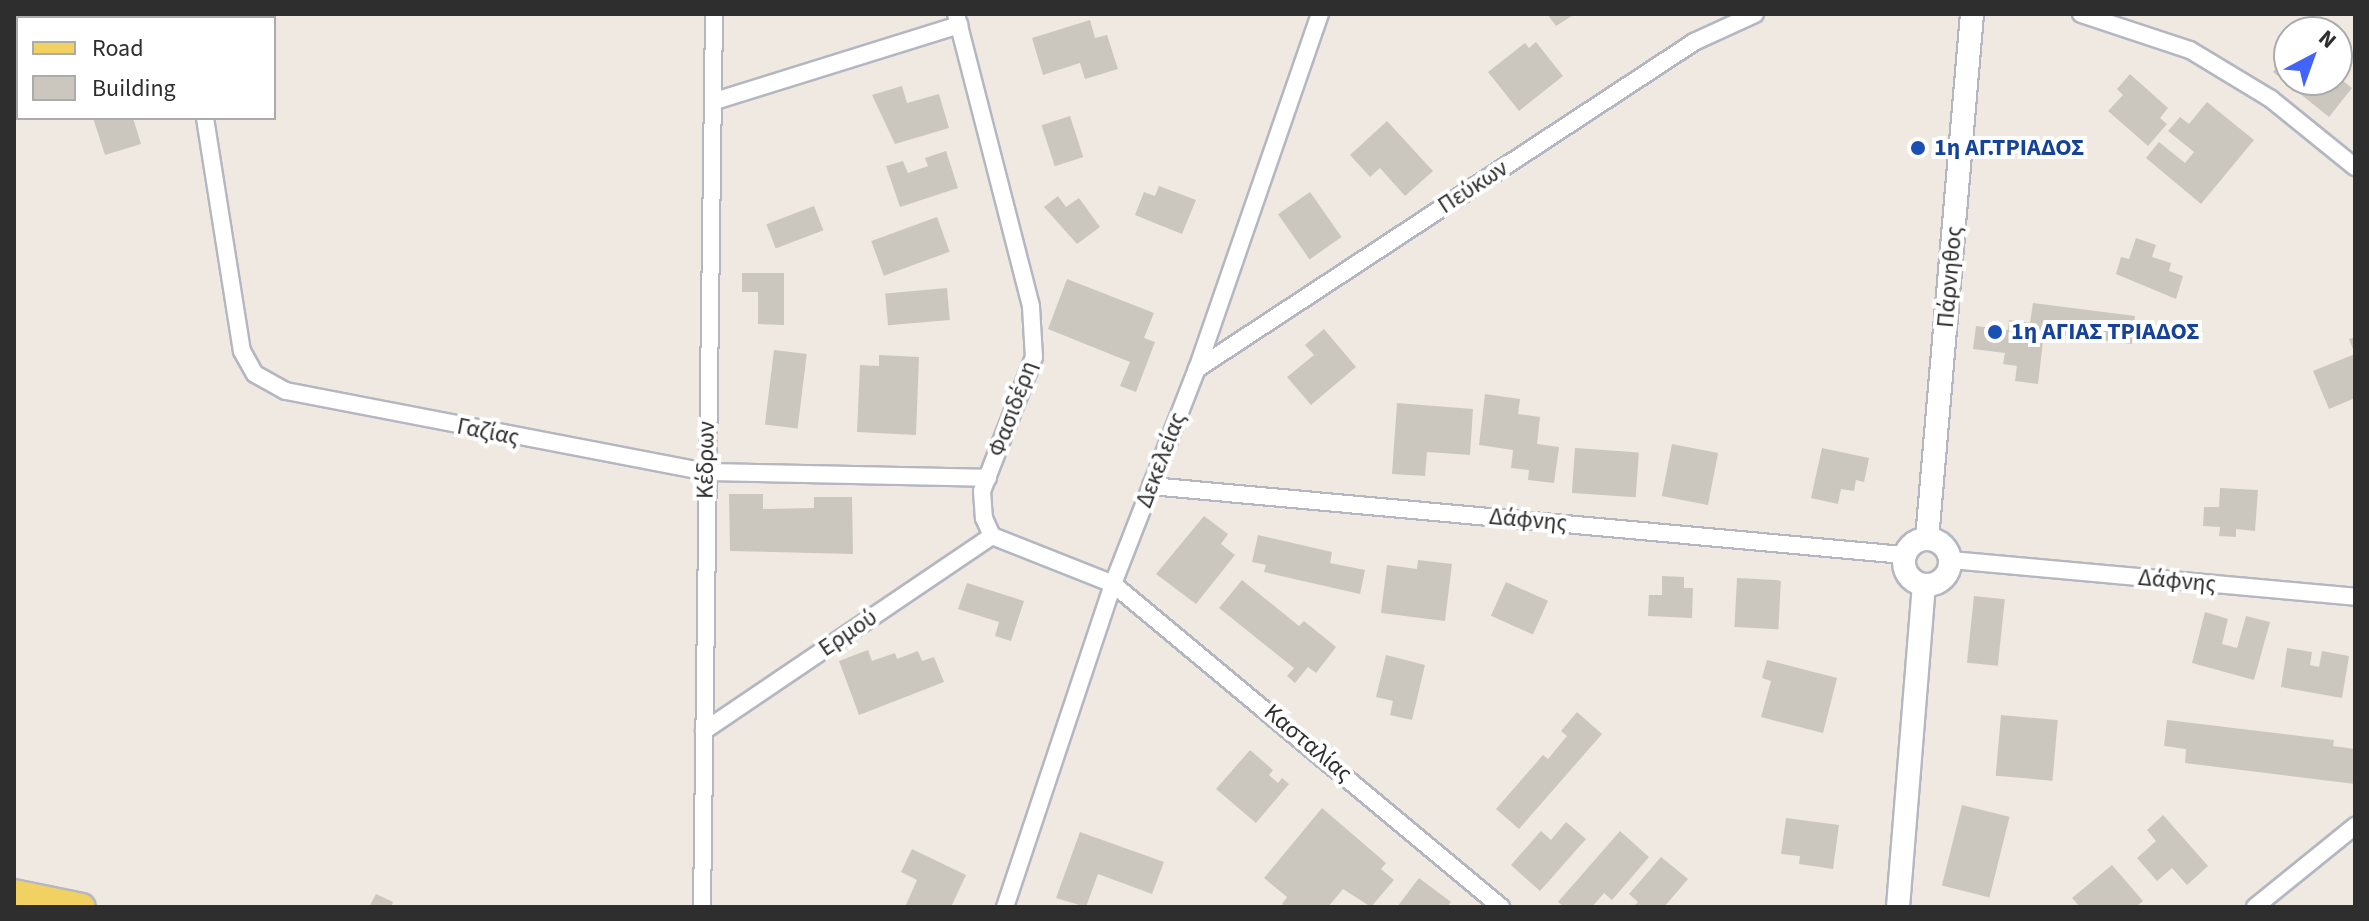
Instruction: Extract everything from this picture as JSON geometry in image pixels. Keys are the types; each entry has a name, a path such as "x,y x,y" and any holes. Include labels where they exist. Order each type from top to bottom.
{"main road":[{"path":"14,893 82,907"}],"street":[{"name":"Κέδρων","path":"702,907 705,472 715,101 714,14"},
{"name":"Δεκελείας","path":"1005,907 1113,584 1197,369 1320,14"},
{"name":"Πεύκων","path":"1197,369 1694,42 1755,14"},
{"path":"1971,14 1984,14"},
{"name":"Πάρνηθος","path":"1927,539 1971,14"},
{"path":"2081,14 2190,50 2271,99 2355,167"},
{"path":"715,101 957,19"},
{"name":"Φασιδέρη","path":"957,19 1032,319 1034,357 988,478 981,506 992,536"},
{"name":"Γαζίας","path":"205,120 242,351 255,374 286,391 323,402 705,472 988,478"},
{"name":"Δάφνης","path":"1151,486 1904,555"},
{"path":"992,536 1113,584"},
{"name":"Ερμού","path":"704,731 992,536"},
{"path":"1927,539 1941,543 1951,560 1941,582 1924,586 1908,576 1904,555 1913,543 1927,539"},
{"name":"Δάφνης","path":"1951,560 2355,597"},
{"name":"Κασταλίας","path":"1113,584 1501,907"},
{"path":"1898,907 1924,586"},
{"path":"2255,907 2355,826"}],"building":[{"path":"1547,14 1575,14 1556,26"},
{"path":"1090,20 1095,38 1107,35 1118,69 1085,79 1080,63 1043,75 1032,38"},
{"path":"1536,42 1563,76 1519,111 1488,72 1525,43 1529,48"},
{"path":"2130,74 2168,108 2160,118 2167,124 2148,146 2108,111 2123,95 2117,89"},
{"path":"902,86 907,103 939,94 949,128 895,144 872,95"},
{"path":"2303,96 2346,96 2329,117"},
{"path":"2207,102 2254,140 2201,204 2146,158 2159,142 2185,163 2194,152 2168,131 2180,117 2189,124"},
{"path":"1070,116 1083,157 1055,166 1041,125"},
{"path":"94,120 134,120 141,144 105,155"},
{"path":"1387,121 1433,171 1405,196 1380,168 1370,177 1350,155"},
{"path":"946,151 958,188 900,207 886,166 903,161 908,173 928,166 925,158"},
{"path":"1159,186 1196,200 1182,234 1135,215 1144,192 1155,196"},
{"path":"1310,192 1342,237 1310,259 1278,214"},
{"path":"1058,196 1066,207 1079,198 1100,227 1077,244 1044,207"},
{"path":"814,206 823,230 776,249 766,224"},
{"path":"937,217 950,252 884,276 871,241"},
{"path":"2136,238 2156,245 2152,257 2171,263 2169,271 2183,276 2176,299 2116,274 2121,257 2129,259"},
{"path":"742,273 784,273 784,325 758,324 758,292 742,292"},
{"path":"1067,279 1154,313 1144,338 1155,342 1136,392 1120,386 1130,362 1048,329"},
{"path":"947,288 950,320 888,325 885,293"},
{"path":"2033,303 2135,316 2132,344 2044,333 2038,384 2015,381 2017,366 2003,364 2005,353 1973,349 1976,326 2008,330 2009,320 2030,323"},
{"path":"1324,329 1356,367 1311,405 1287,377 1314,355 1305,345"},
{"path":"2355,337 2355,354 2349,339"},
{"path":"774,350 807,354 798,428 765,424"},
{"path":"2355,354 2355,398 2329,409 2313,371"},
{"path":"879,355 919,357 916,435 857,432 860,365 879,366"},
{"path":"1485,394 1520,399 1518,414 1540,417 1537,444 1559,447 1554,483 1528,480 1529,470 1511,468 1513,450 1479,445"},
{"path":"1397,403 1473,409 1470,455 1427,452 1425,476 1392,474"},
{"path":"1672,444 1718,453 1708,505 1662,496"},
{"path":"1575,448 1639,452 1636,497 1572,493"},
{"path":"1822,448 1869,458 1864,482 1856,480 1854,491 1841,489 1838,504 1811,498"},
{"path":"2220,488 2258,490 2255,531 2236,529 2236,537 2219,536 2220,527 2203,526 2204,507 2219,507"},
{"path":"729,494 763,494 763,509 814,508 814,497 852,497 853,554 730,551"},
{"path":"1204,516 1228,534 1221,544 1235,555 1196,604 1156,574"},
{"path":"1258,535 1332,552 1330,563 1365,570 1360,594 1264,572 1266,565 1252,562"},
{"path":"1418,560 1452,564 1445,621 1381,613 1387,565 1417,569"},
{"path":"1662,576 1684,577 1684,588 1693,588 1692,618 1648,616 1649,595 1662,595"},
{"path":"1737,578 1781,580 1778,629 1734,627"},
{"path":"1242,580 1299,626 1304,621 1336,647 1316,673 1308,667 1295,683 1287,676 1294,668 1219,608"},
{"path":"1506,582 1548,601 1533,635 1491,616"},
{"path":"967,583 1024,601 1011,641 995,636 999,622 958,609"},
{"path":"1974,596 2005,599 1998,666 1967,663"},
{"path":"2205,612 2228,619 2222,644 2237,648 2246,616 2270,622 2254,680 2192,663"},
{"path":"2287,648 2312,652 2310,665 2319,667 2322,651 2349,656 2342,698 2281,687"},
{"path":"868,650 872,661 895,653 897,659 918,651 922,661 934,657 944,682 859,715 839,661"},
{"path":"1386,655 1425,665 1412,720 1390,715 1393,701 1376,697"},
{"path":"1767,660 1837,678 1823,733 1761,717 1771,681 1762,678"},
{"path":"1577,712 1602,734 1519,829 1496,809 1543,755 1548,759 1567,736 1561,731"},
{"path":"2001,715 2058,720 2052,781 1996,776"},
{"path":"2167,720 2334,740 2333,746 2355,749 2355,784 2185,763 2186,749 2164,746"},
{"path":"1250,750 1273,770 1269,775 1278,783 1282,778 1289,784 1256,823 1216,789"},
{"path":"1962,805 2010,817 1989,897 1942,886"},
{"path":"1322,808 1386,863 1381,869 1394,880 1371,907 1343,889 1328,907 1286,907 1282,904 1287,897 1264,878"},
{"path":"2163,815 2208,866 2187,885 2172,868 2157,881 2137,858 2156,841 2147,830"},
{"path":"1786,818 1839,825 1833,869 1799,864 1800,856 1781,854"},
{"path":"1566,822 1586,839 1540,891 1511,865 1541,831 1551,840"},
{"path":"1620,831 1649,857 1612,900 1604,893 1592,907 1564,907 1558,902"},
{"path":"1080,832 1164,862 1152,894 1098,874 1086,907 1056,898"},
{"path":"912,849 966,875 951,907 905,907 917,880 901,872"},
{"path":"1661,857 1688,879 1664,907 1633,907 1638,902 1629,894"},
{"path":"2112,865 2143,901 2136,907 2080,907 2072,898"},
{"path":"1419,878 1451,902 1447,907 1397,907"},
{"path":"376,894 393,902 391,907 369,907"}],"place":[{"name":"1η ΑΓ.ΤΡΙΑΔΟΣ","path":"1918,148"},
{"name":"1η ΑΓΙΑΣ ΤΡΙΑΔΟΣ","path":"1995,332"}]}
